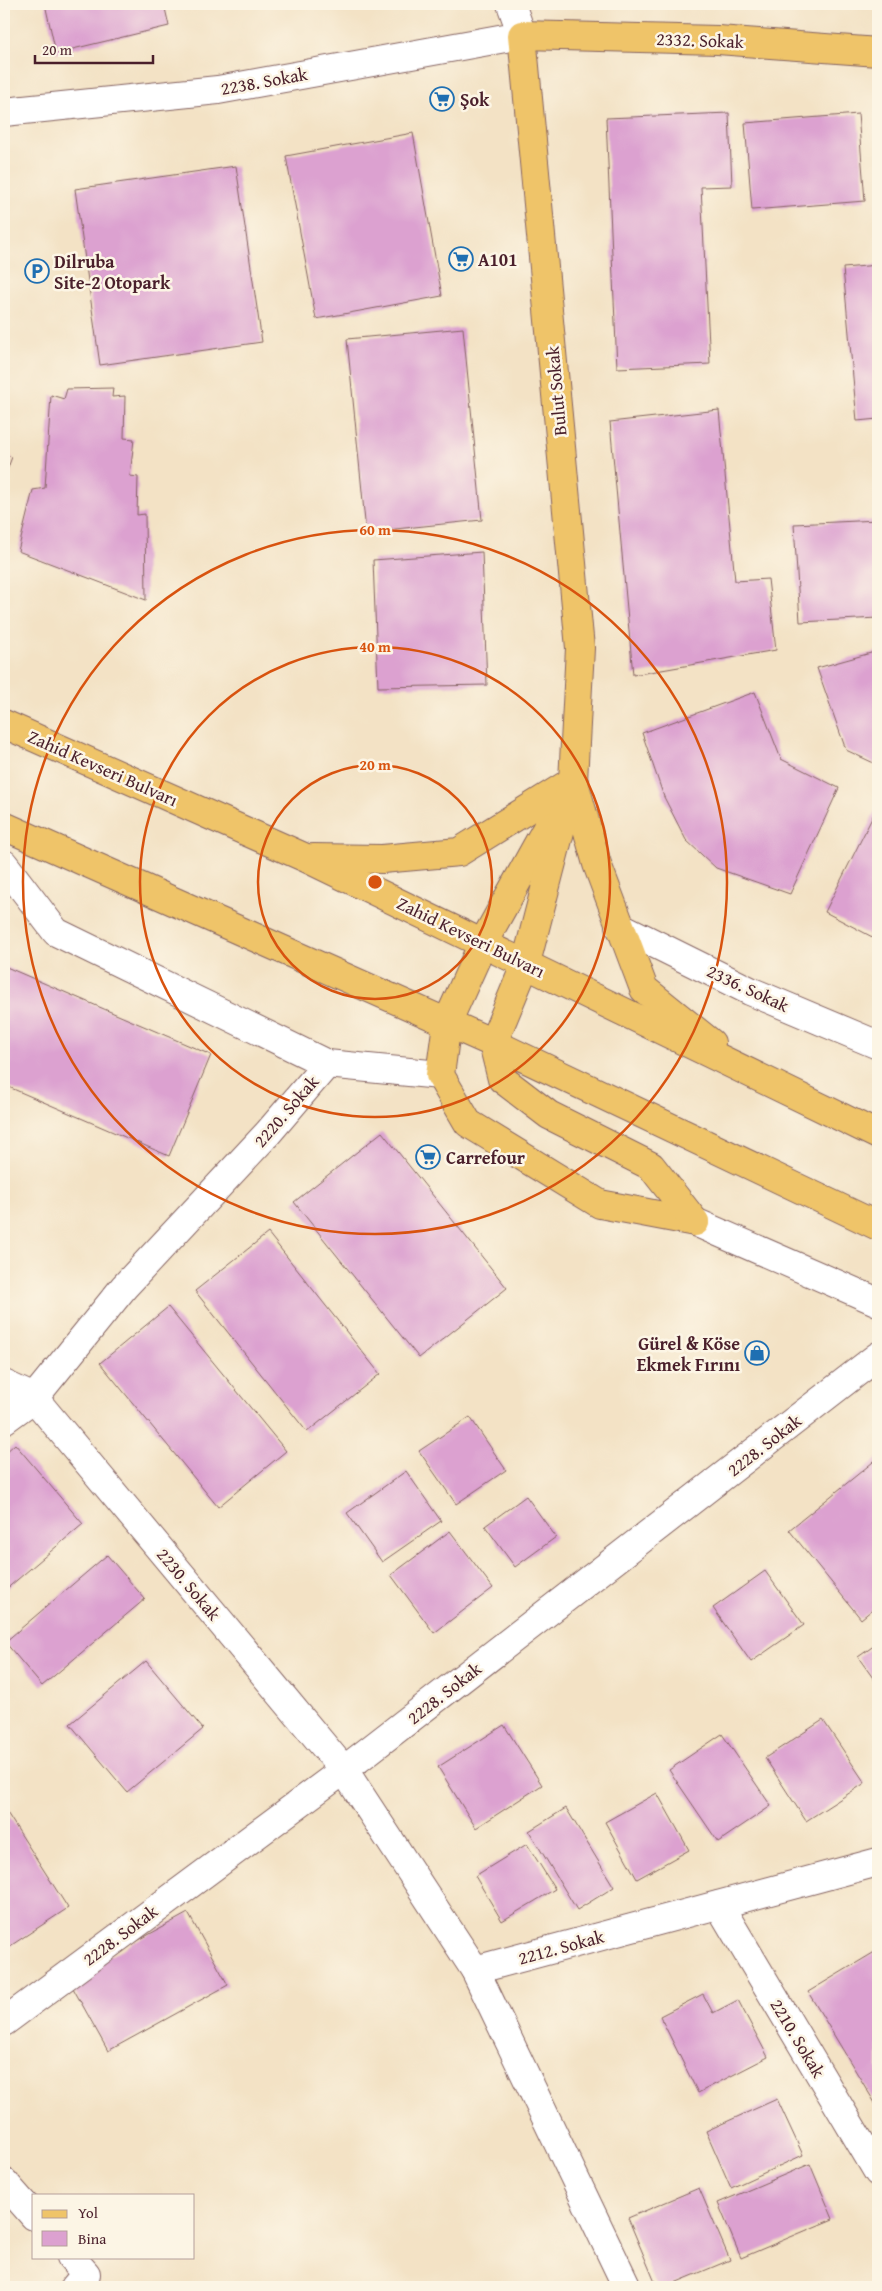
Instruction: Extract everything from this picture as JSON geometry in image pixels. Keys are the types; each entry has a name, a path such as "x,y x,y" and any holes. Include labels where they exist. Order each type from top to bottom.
{"main road":[{"name":"2332. Sokak","path":"522,35 718,40 878,52"},
{"name":"Bulut Sokak","path":"522,35 580,648 574,781"},
{"name":"Zahid Kevseri Bulvarı","path":"4,724 306,858 526,963 750,1075 878,1136"},
{"path":"306,858 382,858 459,852 574,781"},
{"path":"574,781 597,864 644,989 750,1075"},
{"path":"574,781 483,943 447,1023 440,1075 468,1122 600,1204 694,1222"},
{"path":"574,781 526,963 493,1043 502,1079 549,1115 651,1166 694,1222"},
{"path":"4,826 493,1043 878,1226"}],"street":[{"name":"Bulut Sokak","path":"511,4 522,35"},
{"name":"2238. Sokak","path":"4,111 218,90 522,35"},
{"name":"2220. Sokak","path":"4,864 56,932 328,1064 268,1133 124,1287 34,1398 4,1420"},
{"name":"2336. Sokak","path":"620,926 750,991 878,1045"},
{"path":"328,1064 440,1075"},
{"path":"694,1222 878,1302"},
{"name":"2228. Sokak","path":"4,2022 344,1770 878,1356"},
{"path":"4,1384 34,1398"},
{"name":"2230. Sokak","path":"34,1398 344,1770"},
{"path":"344,1770 475,1970 627,2287"},
{"name":"2212. Sokak","path":"475,1970 878,1862"},
{"name":"2210. Sokak","path":"718,1905 878,2172"},
{"path":"4,2182 32,2214"}],"building":[{"path":"45,4 164,4 169,26 56,53"},
{"path":"729,113 732,186 701,187 710,364 617,368 606,118"},
{"path":"858,114 865,201 752,210 745,123"},
{"path":"413,133 442,296 316,319 286,156"},
{"path":"236,166 262,342 100,365 75,189"},
{"path":"878,265 878,419 857,421 843,268"},
{"path":"463,328 482,520 366,532 347,339"},
{"path":"113,388 112,397 125,396 124,438 134,439 130,476 138,477 137,515 145,514 146,600 18,551 33,490 45,488 51,395 64,399 67,389"},
{"path":"719,410 735,581 768,579 776,650 633,675 610,422"},
{"path":"4,454 12,457 4,478"},
{"path":"878,520 878,618 800,622 794,524"},
{"path":"482,552 487,685 378,687 373,560"},
{"path":"878,651 878,765 846,750 817,668"},
{"path":"755,692 781,759 839,788 790,894 716,868 686,840 664,797 642,733"},
{"path":"878,806 878,940 825,912"},
{"path":"4,966 211,1055 169,1156 4,1085"},
{"path":"382,1132 507,1288 419,1358 294,1202"},
{"path":"268,1233 380,1374 307,1432 195,1291"},
{"path":"168,1307 286,1451 218,1507 100,1363"},
{"path":"470,1417 506,1470 456,1504 419,1451"},
{"path":"15,1444 83,1524 4,1591 4,1454"},
{"path":"878,1458 878,1605 861,1619 789,1530"},
{"path":"406,1471 441,1521 382,1562 347,1513"},
{"path":"526,1496 556,1537 515,1567 485,1526"},
{"path":"450,1531 493,1588 434,1633 391,1575"},
{"path":"107,1555 145,1599 42,1686 5,1642"},
{"path":"765,1571 804,1625 751,1662 713,1608"},
{"path":"878,1643 878,1685 858,1657"},
{"path":"146,1661 203,1729 127,1792 70,1724"},
{"path":"823,1720 865,1783 806,1821 765,1758"},
{"path":"504,1725 542,1785 476,1828 438,1767"},
{"path":"722,1734 771,1806 718,1842 669,1770"},
{"path":"657,1793 689,1850 637,1879 605,1822"},
{"path":"4,1808 68,1908 4,1950"},
{"path":"566,1808 614,1887 577,1910 529,1831"},
{"path":"527,1844 555,1889 502,1921 475,1876"},
{"path":"188,1913 228,1985 108,2051 68,1979"},
{"path":"878,1950 878,2108 808,1992"},
{"path":"703,1994 713,2013 738,2000 768,2057 698,2093 660,2016"},
{"path":"777,2099 803,2155 731,2188 706,2131"},
{"path":"810,2164 833,2219 741,2258 718,2203"},
{"path":"699,2188 730,2260 665,2287 657,2287 628,2218"}],"place":[{"name":"Şok","path":"442,99"},
{"name":"A101","path":"461,259"},
{"name":"Dilruba Site-2 Otopark","path":"37,271"},
{"name":"Carrefour","path":"428,1157"},
{"name":"Gürel & Köse Ekmek Fırını","path":"757,1353"}]}
